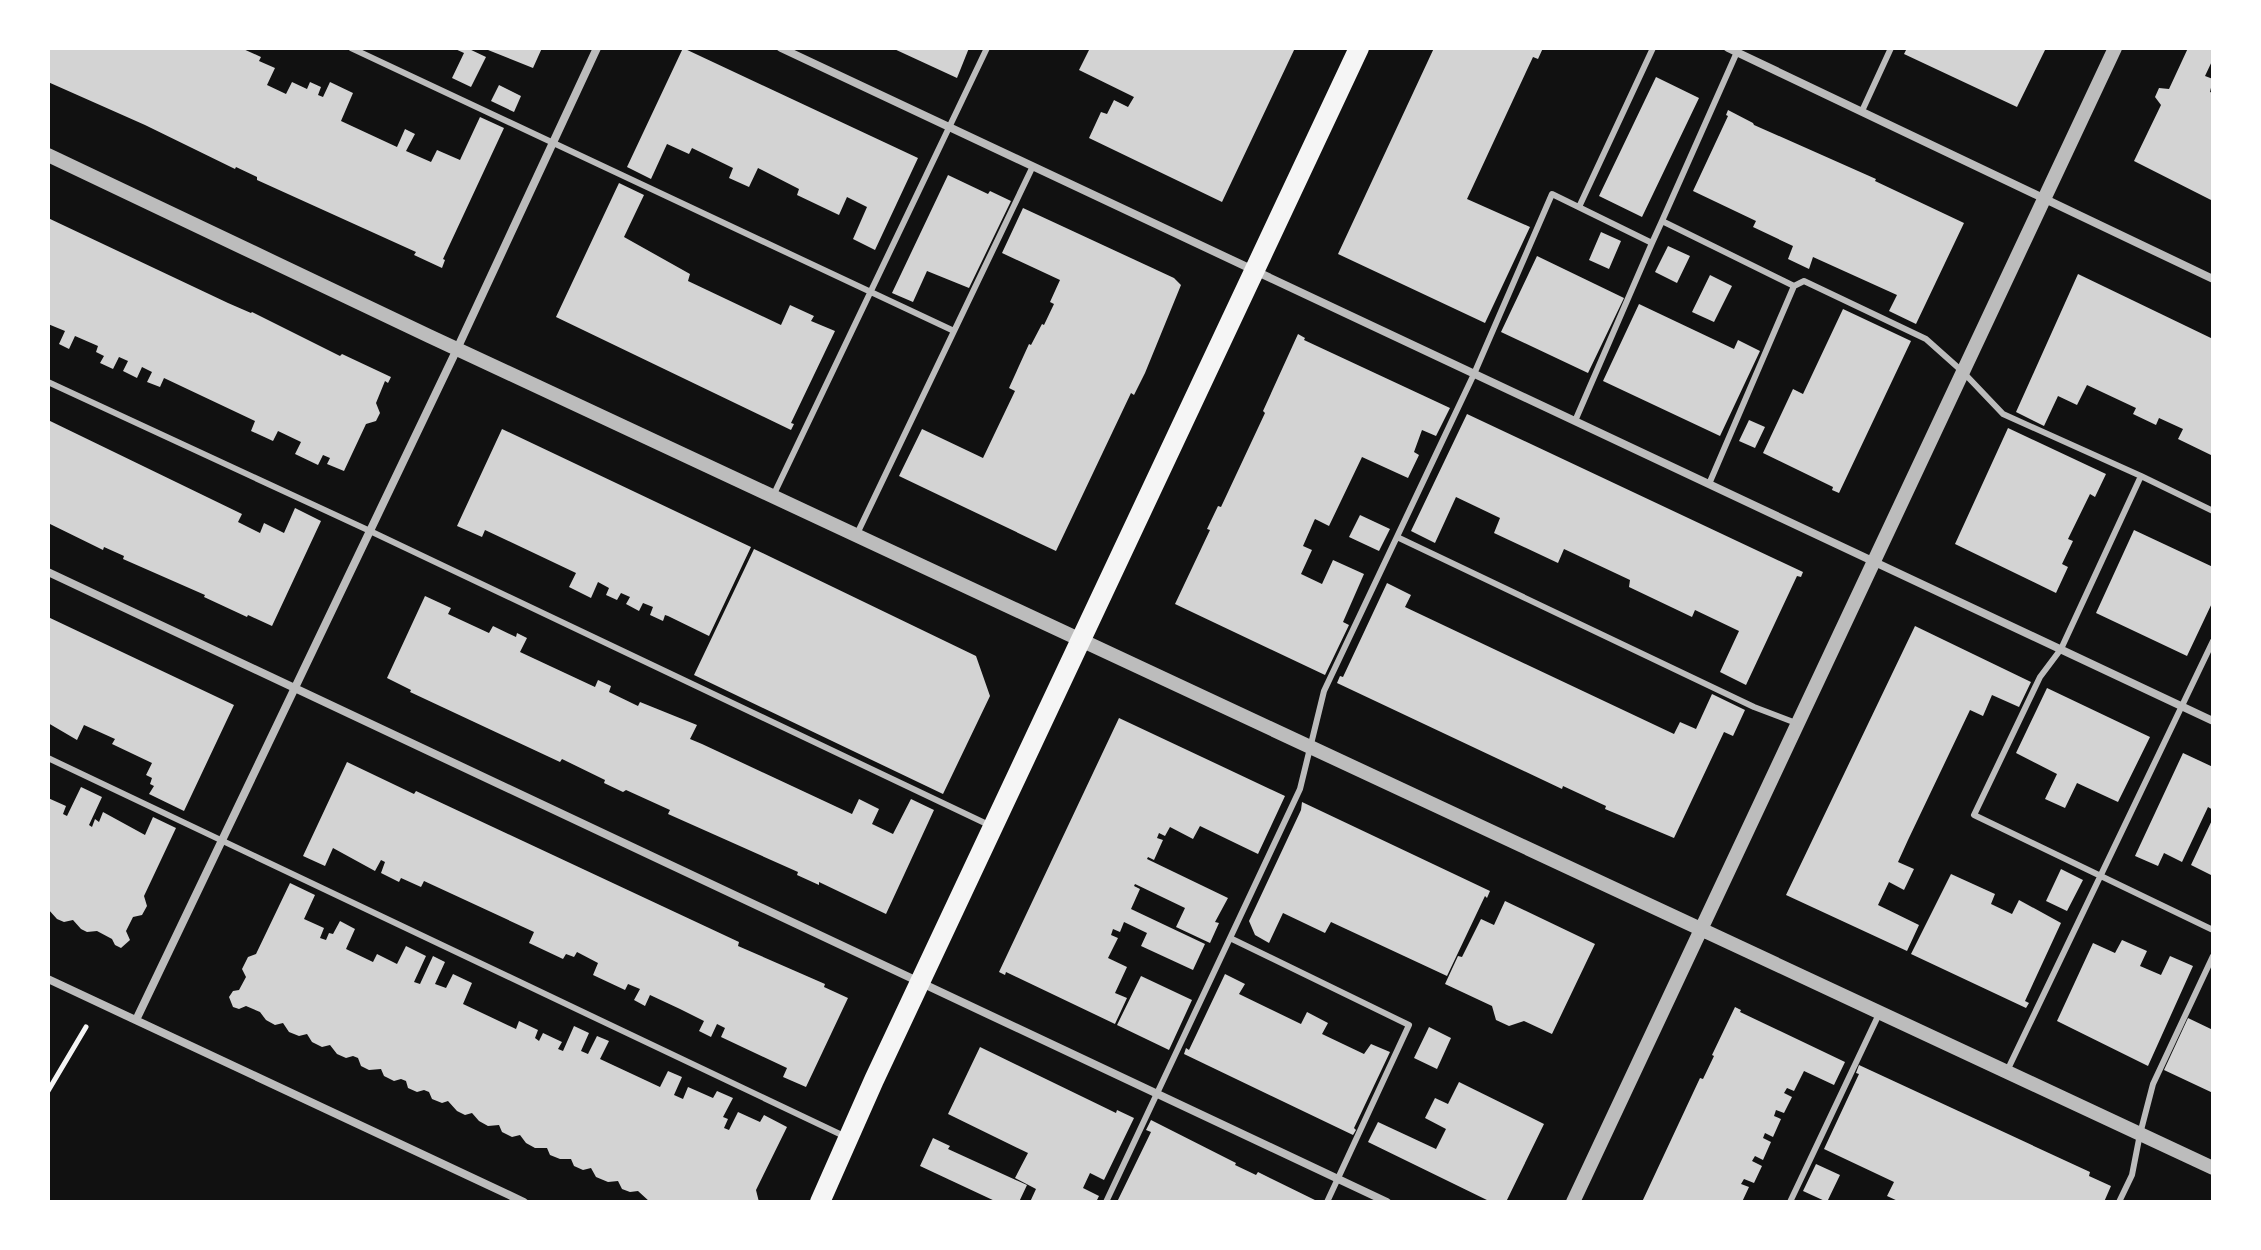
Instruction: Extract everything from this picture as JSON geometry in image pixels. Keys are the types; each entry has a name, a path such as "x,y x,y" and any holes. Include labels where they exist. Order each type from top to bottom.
{"main road":[{"path":"820,1202 847,1138 1359,48"}],"street":[{"path":"136,1020 457,349 597,48"},
{"path":"781,48 2213,721"},
{"path":"1573,1202 2115,48"},
{"path":"1733,50 2213,279"},
{"path":"48,155 856,536 2213,1168"},
{"path":"48,572 1387,1202"},
{"path":"48,979 524,1202"}],"lane":[{"path":"351,48 954,331"},
{"path":"773,496 987,48"},
{"path":"1579,207 1653,48"},
{"path":"1862,111 1891,48"},
{"path":"1575,421 1733,50"},
{"path":"856,536 1033,166"},
{"path":"1106,1202 1300,789 1324,691 1474,374 1552,194 1652,243"},
{"path":"1662,221 1794,286"},
{"path":"1709,484 1794,286 1804,281 1926,339 2003,414 2213,511"},
{"path":"48,382 993,827"},
{"path":"2141,476 2061,649 2040,677 1974,815 2213,930"},
{"path":"1397,537 1754,707 1797,724"},
{"path":"2007,1072 2213,641"},
{"path":"48,758 847,1138"},
{"path":"1230,938 1409,1025 1327,1202"},
{"path":"2119,1202 2132,1175 2153,1084 2213,956"},
{"path":"1802,1202 1791,1200 1879,1013"}],"path":[{"path":"48,1091 86,1027"}],"building":[{"path":"48,48 241,48 275,68 267,85 286,94 292,82 307,89 310,82 321,87 318,95 323,97 330,82 353,93 341,121 397,147 405,129 415,134 406,151 431,162 437,150 460,160 480,117 504,128 443,259 442,268 414,255 416,252 257,180 257,177 236,167 48,82"},
{"path":"453,48 467,48 486,57 471,87 452,78 464,53"},
{"path":"483,48 542,48 533,68"},
{"path":"683,48 918,158 875,250 853,239 867,207 847,197 839,215 797,195 799,189 758,168 749,187 729,178 733,168 692,148 689,154 667,144 651,179 627,167"},
{"path":"892,48 969,48 957,78"},
{"path":"1090,48 1295,48 1222,202 1089,138 1101,112 1107,114 1114,100 1128,107 1134,97 1079,70"},
{"path":"1434,48 1543,48 1538,59 1533,57 1467,199 1530,227 1485,323 1338,254"},
{"path":"1907,48 2046,48 2017,107 1904,54"},
{"path":"2188,48 2213,48 2213,59 2205,76 2213,79 2210,92 2213,93 2213,201 2134,161 2161,105 2155,97 2159,88 2169,89"},
{"path":"1656,77 1699,98 1642,217 1599,196"},
{"path":"499,85 521,96 514,112 491,101"},
{"path":"1728,110 1964,223 1916,324 1889,311 1897,295 1813,257 1809,269 1788,259 1793,246 1753,227 1756,221 1693,191"},
{"path":"948,175 1011,201 969,288 927,271 913,302 892,293"},
{"path":"619,183 644,195 624,237 690,274 688,281 781,325 790,305 814,316 811,321 835,331 791,423 794,424 791,430 556,317"},
{"path":"1023,208 1174,278 1181,285 1145,373 1134,395 1131,393 1056,551 899,476 922,429 983,458 1015,391 1009,388 1029,344 1044,325 1054,304 1050,302 1060,280 1002,253"},
{"path":"48,218 391,377 388,383 385,381 376,403 380,413 376,421 366,424 344,471 327,464 330,458 323,455 318,465 295,454 301,442 278,431 273,441 251,431 255,421 164,378 160,387 147,382 152,372 142,367 137,378 123,371 128,361 119,357 113,369 100,363 104,356 96,352 98,346 75,336 69,349 59,344 65,331 48,324"},
{"path":"1601,232 1621,241 1609,269 1589,260"},
{"path":"1668,246 1690,256 1677,283 1655,272"},
{"path":"1537,256 1624,298 1588,373 1501,332"},
{"path":"2078,274 2213,339 2213,456 2178,439 2183,429 2159,418 2156,425 2133,414 2136,408 2087,385 2077,405 2058,396 2044,426 2016,412"},
{"path":"1710,275 1732,286 1714,322 1692,312"},
{"path":"1639,304 1734,349 1738,340 1760,351 1720,436 1603,381"},
{"path":"1843,309 1911,341 1839,493 1832,490 1833,487 1763,453 1793,389 1803,394"},
{"path":"1298,334 1304,340 1450,408 1436,436 1422,430 1414,452 1419,455 1408,478 1362,457 1329,526 1314,521 1303,546 1312,550 1301,574 1322,584 1333,560 1364,574 1343,622 1349,625 1325,675 1175,604 1210,530 1207,529 1218,506 1221,507 1265,413 1263,411"},
{"path":"1467,414 1803,572 1801,577 1797,576 1746,685 1720,672 1739,631 1695,610 1692,617 1629,587 1630,580 1564,549 1558,563 1494,533 1500,518 1456,497 1435,543 1411,531"},
{"path":"48,420 242,514 238,522 260,533 264,523 284,533 295,508 321,521 272,626 48,523"},
{"path":"1749,420 1765,427 1755,448 1739,441"},
{"path":"2008,428 2106,474 2095,497 2090,494 2068,539 2073,541 2062,564 2068,567 2056,593 1955,544"},
{"path":"502,429 751,547 709,636 668,616 665,615 663,621 650,615 653,607 643,603 639,611 626,604 630,597 621,593 617,600 606,595 609,588 598,582 591,598 569,587 576,573 485,530 482,537 457,526"},
{"path":"1360,515 1390,529 1379,551 1349,537"},
{"path":"2134,530 2213,567 2213,601 2187,656 2096,613"},
{"path":"754,549 976,656 990,696 943,794 694,675"},
{"path":"1387,583 1411,595 1405,607 1674,734 1680,722 1696,729 1712,694 1745,710 1733,736 1724,732 1674,838 1605,809 1606,806 1563,786 1562,789 1337,683 1340,676 1343,677"},
{"path":"425,596 451,608 448,614 489,633 493,626 516,637 517,633 527,638 520,652 595,687 598,680 611,686 609,692 638,706 640,702 697,725 690,739 852,814 859,799 879,809 872,824 893,834 911,799 934,810 886,914 668,814 670,810 626,790 623,792 562,759 560,762 410,692 387,678"},
{"path":"48,617 234,705 184,811 149,794 154,786 150,784 152,778 146,775 152,763 112,744 115,739 84,725 77,740 48,723"},
{"path":"1915,626 2031,682 2019,707 1992,695 1983,716 1970,710 1898,862 1914,869 1904,890 1889,882 1878,905 1919,925 1907,951 1786,895"},
{"path":"2047,688 2150,737 2118,802 2077,783 2065,808 2045,799 2057,774 2016,753"},
{"path":"1119,718 1285,796 1258,854 1200,826 1193,839 1170,827 1165,836 1159,833 1157,838 1163,840 1154,860 1147,859 1228,898 1215,922 1219,923 1210,943 1176,927 1185,908 1135,884 1140,889 1131,909 1205,944 1193,970 1141,946 1147,933 1124,922 1120,932 1113,929 1111,935 1118,938 1108,958 1127,967 1115,993 1127,998 1115,1024 1006,972 1005,975 999,972"},
{"path":"2183,753 2213,767 2213,810 2208,807 2182,862 2164,853 2158,866 2135,856"},
{"path":"347,762 414,794 416,791 739,942 738,946 825,984 824,987 848,998 806,1087 783,1077 787,1068 721,1037 725,1028 717,1024 711,1037 699,1031 704,1021 680,1009 650,995 645,1006 634,1000 640,989 628,984 625,990 593,975 598,963 577,952 574,957 566,954 563,959 529,943 534,932 424,881 421,887 401,878 399,882 381,873 385,862 381,860 375,871 333,848 325,866 303,856"},
{"path":"81,787 102,797 89,825 92,827 95,819 99,822 103,812 145,835 153,817 176,828 144,896 147,906 142,915 133,917 126,931 130,940 121,948 97,931 81,929 73,920 64,922 57,919 48,909 48,798 66,806 63,814 67,816"},
{"path":"1302,802 1490,891 1447,976 1331,922 1325,933 1283,913 1269,943 1255,935 1249,921"},
{"path":"2213,818 2213,876 2191,865"},
{"path":"2061,869 2083,880 2067,911 2046,901"},
{"path":"1951,874 1995,894 1991,904 2012,914 2019,900 2061,923 2025,1001 2029,1003 2026,1008 1911,954"},
{"path":"290,883 315,895 304,919 324,928 320,938 326,940 340,921 355,929 346,949 373,962 377,954 397,964 406,946 426,956 414,982 420,984 433,956 445,962 435,984 446,988 453,974 472,983 463,1004 516,1029 519,1021 538,1030 535,1038 539,1041 543,1033 562,1042 558,1049 563,1051 574,1026 589,1033 581,1051 588,1054 597,1036 609,1041 600,1059 660,1087 668,1071 682,1077 674,1095 683,1099 688,1087 713,1098 717,1091 733,1098 723,1117 728,1119 724,1128 729,1130 738,1112 760,1122 764,1115 787,1127 756,1190 759,1202 650,1202 638,1191 622,1189 618,1181 608,1182 596,1177 591,1168 583,1170 574,1166 571,1159 560,1159 550,1155 547,1148 535,1148 526,1143 520,1135 512,1137 502,1132 499,1125 488,1126 472,1113 465,1115 457,1111 448,1101 442,1103 432,1099 429,1092 408,1088 406,1081 394,1081 384,1076 381,1069 369,1070 361,1066 358,1058 337,1054 330,1045 322,1047 312,1042 307,1034 299,1036 289,1032 283,1023 275,1025 260,1012 246,1006 239,1009 233,1007 229,997 233,991 239,990 246,977 242,969 248,957 256,954"},
{"path":"1505,901 1595,944 1552,1034 1524,1021 1509,1026 1496,1020 1492,1006 1445,984 1481,919 1494,925"},
{"path":"2122,940 2147,951 2140,966 2161,975 2170,956 2193,966 2148,1066 2057,1021 2093,943 2115,953"},
{"path":"1225,974 1245,984 1239,994 1301,1024 1307,1012 1328,1023 1322,1034 1364,1054 1371,1044 1390,1052 1353,1135 1184,1054 1186,1048 1189,1050"},
{"path":"1141,976 1192,1000 1169,1050 1117,1025"},
{"path":"1735,1007 1845,1062 1834,1085 1804,1071 1794,1091 1787,1088 1784,1093 1792,1097 1784,1113 1776,1110 1774,1116 1781,1119 1773,1137 1765,1133 1763,1138 1771,1142 1763,1160 1755,1156 1752,1161 1762,1166 1754,1183 1744,1179 1741,1184 1749,1187 1742,1202 1642,1202 1700,1078 1703,1079 1714,1056"},
{"path":"2188,1018 2213,1030 2213,1093 2164,1070"},
{"path":"1429,1027 1451,1038 1437,1069 1414,1058"},
{"path":"980,1047 1116,1113 1117,1110 1134,1118 1104,1180 1090,1173 1083,1188 1099,1196 1096,1202 1030,1202 1036,1189 1015,1178 1028,1153 948,1114"},
{"path":"1859,1065 2090,1172 2089,1176 2111,1186 2104,1202 1900,1202 1887,1196 1894,1182 1824,1149 1859,1074 1856,1073"},
{"path":"1459,1082 1544,1124 1506,1202 1491,1202 1368,1142 1378,1122 1436,1149 1446,1129 1425,1118 1435,1098 1448,1104"},
{"path":"1151,1120 1235,1165 1256,1175 1258,1172 1319,1202 1117,1202 1151,1132 1146,1130"},
{"path":"933,1138 950,1146 948,1149 1027,1185 1019,1202 997,1202 920,1166"},
{"path":"1816,1164 1840,1175 1827,1202 1803,1191"}]}
